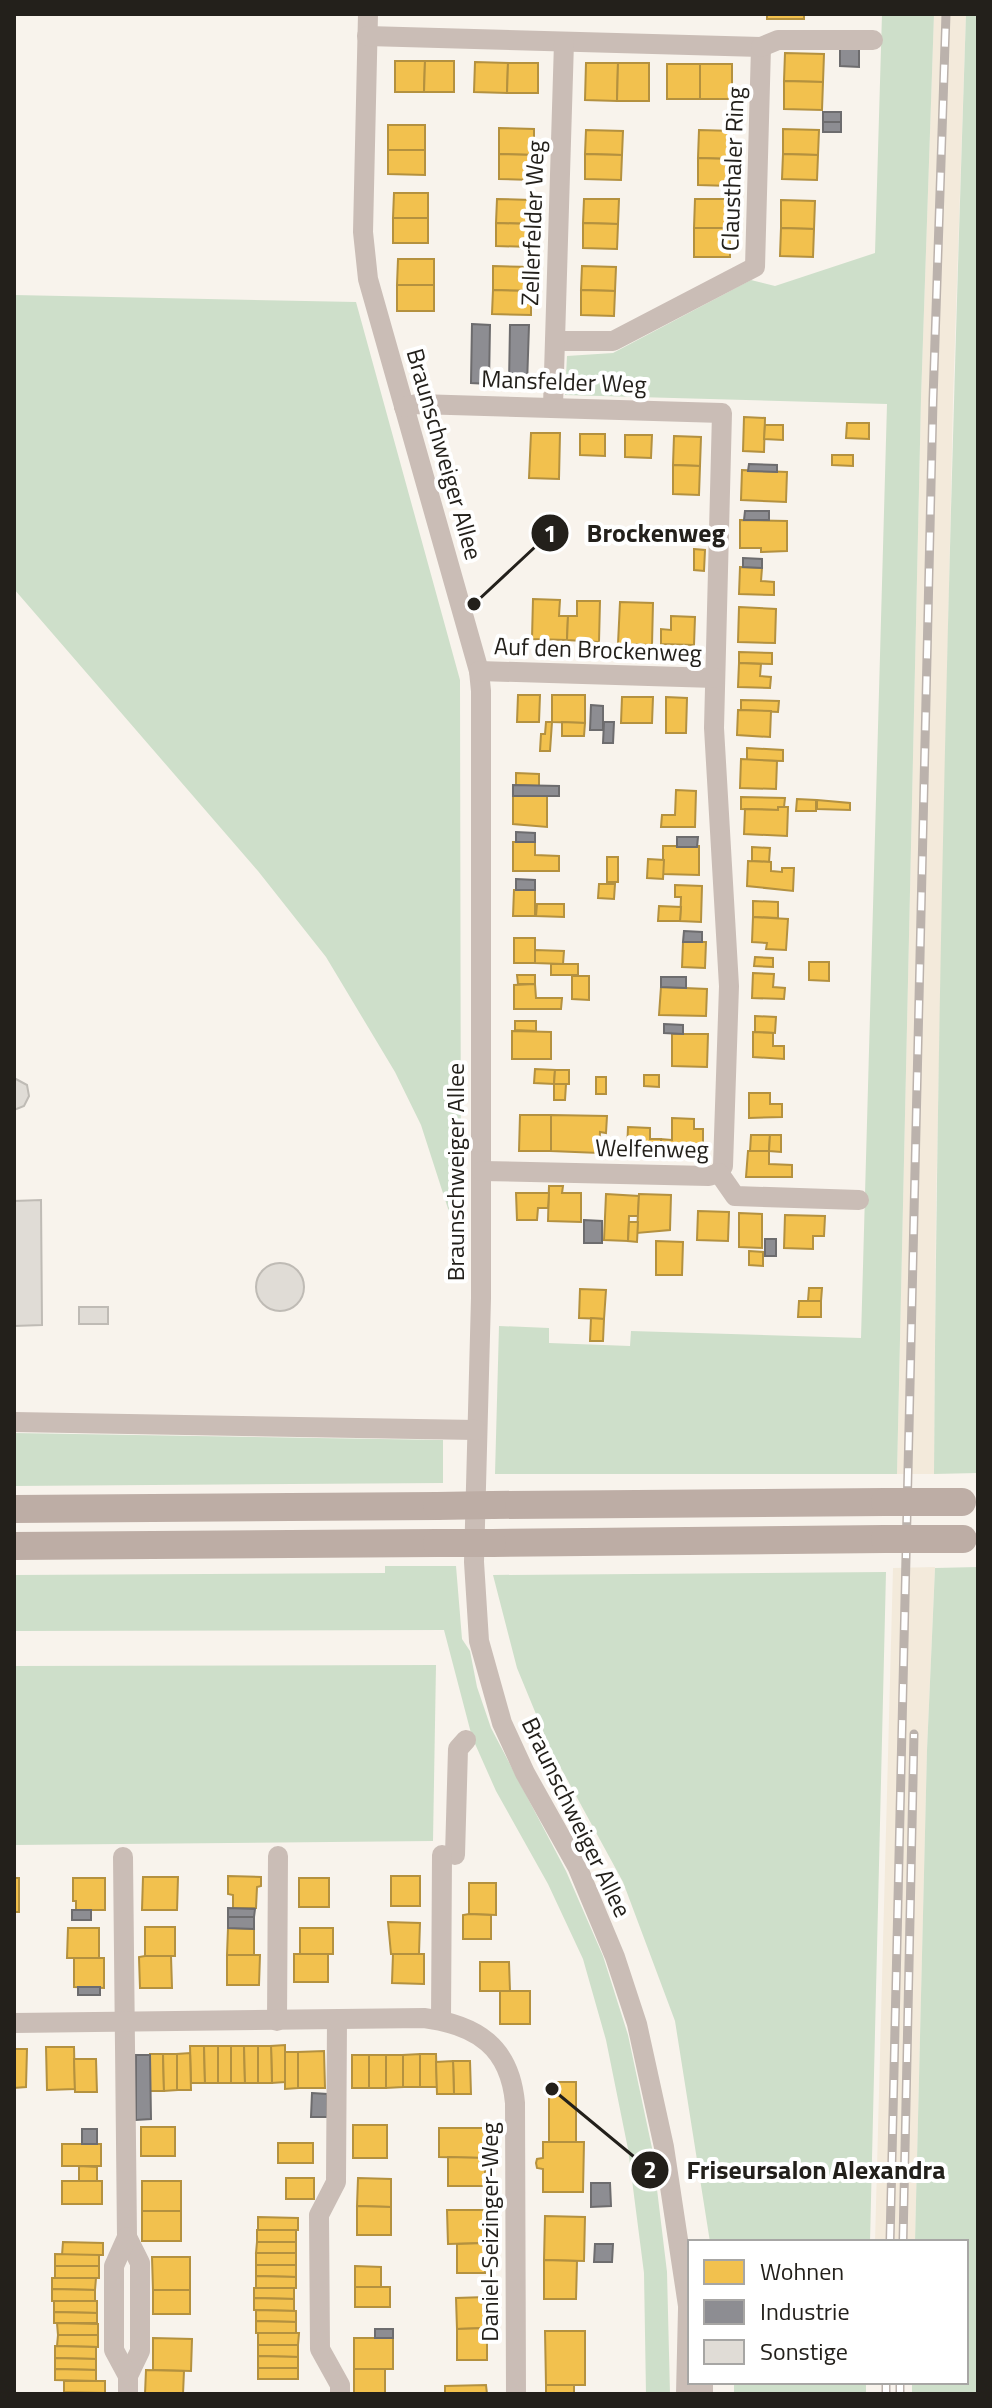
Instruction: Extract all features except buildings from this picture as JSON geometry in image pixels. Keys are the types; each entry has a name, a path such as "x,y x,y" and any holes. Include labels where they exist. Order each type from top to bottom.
{"highway":[{"path":"14,1509 970,1502"},
{"path":"14,1546 970,1539"}],"street":[{"name":"Braunschweiger Allee","path":"368,14 363,232 368,279 479,671 482,1171 475,1599 479,1641 502,1723 525,1773 577,1866 615,1957 637,2024 664,2147 688,2307"},
{"path":"367,36 761,47 778,40 873,40"},
{"name":"Zellerfelder Weg","path":"553,406 564,42"},
{"name":"Clausthaler Ring","path":"555,341 613,341 755,267 761,47"},
{"name":"Mansfelder Weg","path":"404,407 417,404 553,406 722,413 715,678"},
{"name":"Auf den Brockenweg","path":"479,671 715,678"},
{"path":"715,678 714,728 729,986 723,1166 719,1173"},
{"name":"Welfenweg","path":"482,1171 709,1176 719,1173 735,1196 859,1200"},
{"path":"14,1422 476,1430"},
{"path":"14,2023 441,2020 448,1855 458,1749 466,1740"},
{"path":"277,2021 278,1856"},
{"path":"123,1857 127,2237 140,2263 140,2351 128,2385"},
{"path":"337,2020 336,2182 319,2215 320,2349 340,2385 340,2394"},
{"name":"Daniel-Seizinger-Weg","path":"441,2020 484,2039 499,2053 510,2070 515,2103 516,2394"},
{"name":"Braunschweiger Allee","path":"686,2394 688,2341"}],"shaded area":[{"path":"934,14 966,14 953,400 936,1207 934,1474 897,1474 921,399"},
{"path":"935,1567 927,1750 915,2240 875,2240 893,1568"}],"green space":[{"path":"882,14 934,14 921,399 897,1474 495,1474 499,1326 549,1328 549,1343 630,1346 631,1331 861,1338 887,404 565,395 567,356 613,353 751,280 775,286 875,253"},
{"path":"966,14 978,14 978,1473 934,1474 945,744"},
{"path":"14,295 356,302 460,680 461,1223 451,1218 421,1125 395,1072 326,957 258,871 14,589"},
{"path":"14,1433 443,1440 443,1483 14,1486"},
{"path":"385,1566 456,1566 462,1639 470,1651 477,1687 491,1728 566,1871 603,1956 628,2035 652,2148 667,2272 670,2394 646,2394 644,2273 628,2149 606,2040 583,1959 548,1884 496,1791 472,1737 444,1630 14,1631 14,1575 385,1573"},
{"path":"978,1567 978,2394 912,2394 912,2384 968,2384 968,2240 915,2240 927,1750 935,1568"},
{"path":"886,1572 870,2240 710,2240 675,2021 623,1882 550,1748 517,1668 493,1575"},
{"path":"436,1665 433,1841 14,1845 14,1666"},
{"path":"734,2384 866,2384 866,2394 734,2394"}],"railway":[{"path":"890,2240 933,400 946,14"},
{"path":"903,2240 914,1734"},
{"path":"886,2384 886,2394"},
{"path":"900,2384 900,2394"}],"place":[{"name":"Brockenweg","path":"474,604"},
{"name":"Friseursalon Alexandra","path":"552,2089"}]}
